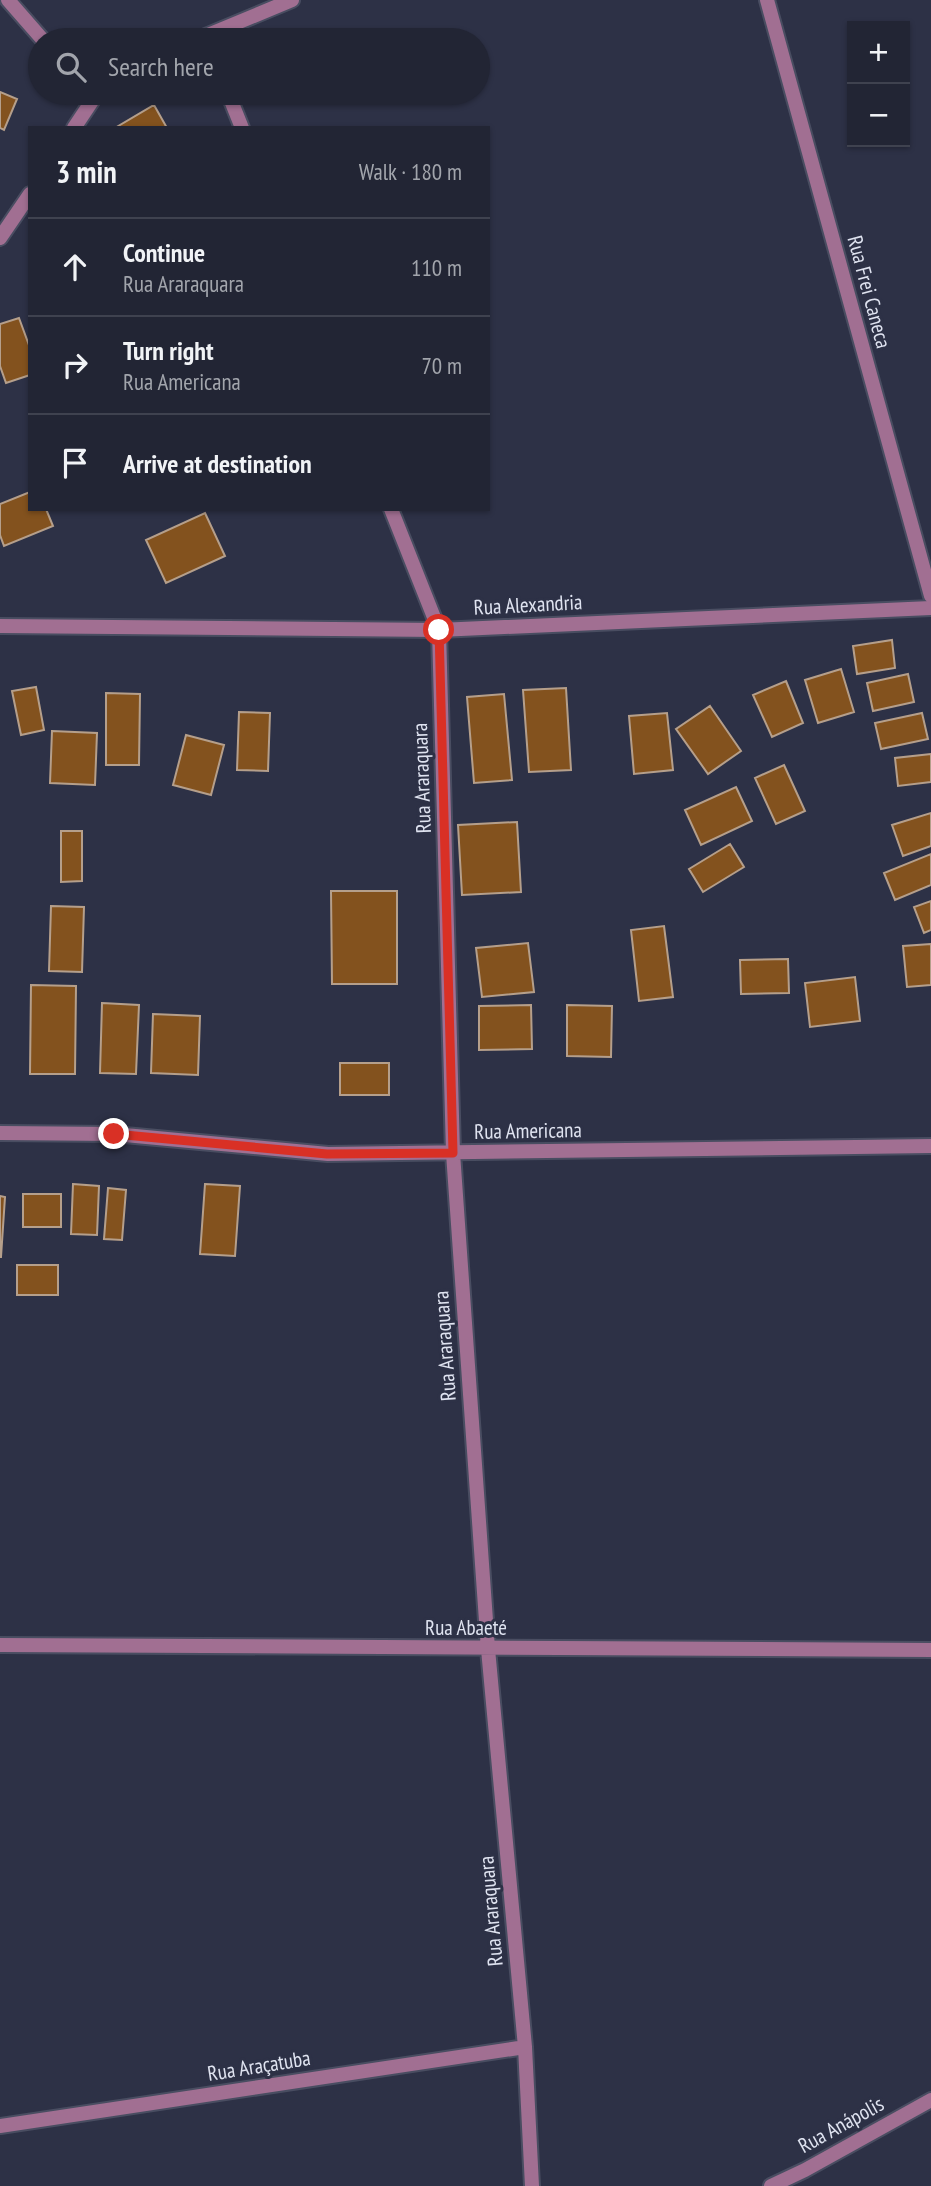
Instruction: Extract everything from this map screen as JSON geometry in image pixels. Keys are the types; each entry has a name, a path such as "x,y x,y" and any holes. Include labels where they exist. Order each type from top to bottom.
{"street":[{"path":"8,0 32,28"},
{"path":"226,28 292,0"},
{"name":"Rua Frei Caneca","path":"766,0 925,552 931,596"},
{"path":"75,126 89,105"},
{"path":"233,105 241,126"},
{"path":"0,238 28,197"},
{"name":"Rua Araraquara","path":"392,511 439,630 453,1153 488,1649 525,2047 532,2186"},
{"name":"Rua Alexandria","path":"0,626 439,630 931,608"},
{"name":"Rua Americana","path":"0,1133 114,1134 327,1154 931,1146"},
{"name":"Rua Abaeté","path":"0,1645 931,1650"},
{"name":"Rua Araçatuba","path":"0,2126 525,2047"},
{"name":"Rua Anápolis","path":"771,2186 931,2100"}],"building":[{"path":"0,92 17,99 4,130 0,128"},
{"path":"154,105 166,126 118,126"},
{"path":"19,318 28,343 28,376 6,383 0,366 0,324"},
{"path":"28,493 28,511 47,511 53,526 4,546 0,535 0,504"},
{"path":"205,513 225,556 166,583 146,540"},
{"path":"892,640 895,668 857,674 853,646"},
{"path":"841,669 854,712 818,723 805,680"},
{"path":"908,674 914,702 873,711 867,683"},
{"path":"786,681 803,723 772,737 753,695"},
{"path":"36,687 44,730 21,735 12,691"},
{"path":"566,688 571,770 529,772 523,690"},
{"path":"106,693 140,694 139,765 106,765"},
{"path":"504,694 512,780 474,783 467,697"},
{"path":"710,706 741,751 708,774 676,729"},
{"path":"239,712 270,713 268,771 237,770"},
{"path":"667,713 673,770 634,774 629,716"},
{"path":"922,713 928,739 881,749 875,723"},
{"path":"52,731 97,733 95,785 50,783"},
{"path":"186,735 224,745 211,795 173,785"},
{"path":"931,754 931,782 898,786 895,758"},
{"path":"784,765 805,811 776,824 755,778"},
{"path":"736,787 752,821 701,845 685,810"},
{"path":"931,813 931,846 903,856 892,825"},
{"path":"517,822 521,892 462,895 458,825"},
{"path":"61,831 82,831 82,881 61,882"},
{"path":"730,844 744,867 703,892 689,869"},
{"path":"931,854 931,885 895,900 884,873"},
{"path":"331,891 397,891 397,984 332,984"},
{"path":"931,901 931,930 924,933 914,907"},
{"path":"51,906 84,907 82,972 49,971"},
{"path":"664,926 673,997 639,1001 631,930"},
{"path":"528,943 534,992 482,997 476,948"},
{"path":"931,944 931,985 907,987 903,946"},
{"path":"788,959 789,993 741,994 740,960"},
{"path":"855,977 860,1021 810,1027 805,983"},
{"path":"31,985 76,986 75,1074 30,1074"},
{"path":"102,1003 139,1005 136,1074 100,1073"},
{"path":"531,1005 532,1049 479,1050 479,1006"},
{"path":"567,1005 612,1006 611,1057 567,1056"},
{"path":"153,1014 200,1016 198,1075 151,1073"},
{"path":"340,1063 389,1063 389,1095 340,1095"},
{"path":"73,1184 99,1186 97,1235 71,1234"},
{"path":"205,1184 240,1186 235,1256 200,1254"},
{"path":"108,1188 126,1190 122,1240 104,1239"},
{"path":"23,1194 61,1194 61,1227 23,1227"},
{"path":"0,1196 5,1197 1,1257 0,1257"},
{"path":"17,1265 58,1265 58,1295 17,1295"}],"route":[{"path":"114,1134 327,1154 453,1153 439,630"}]}
